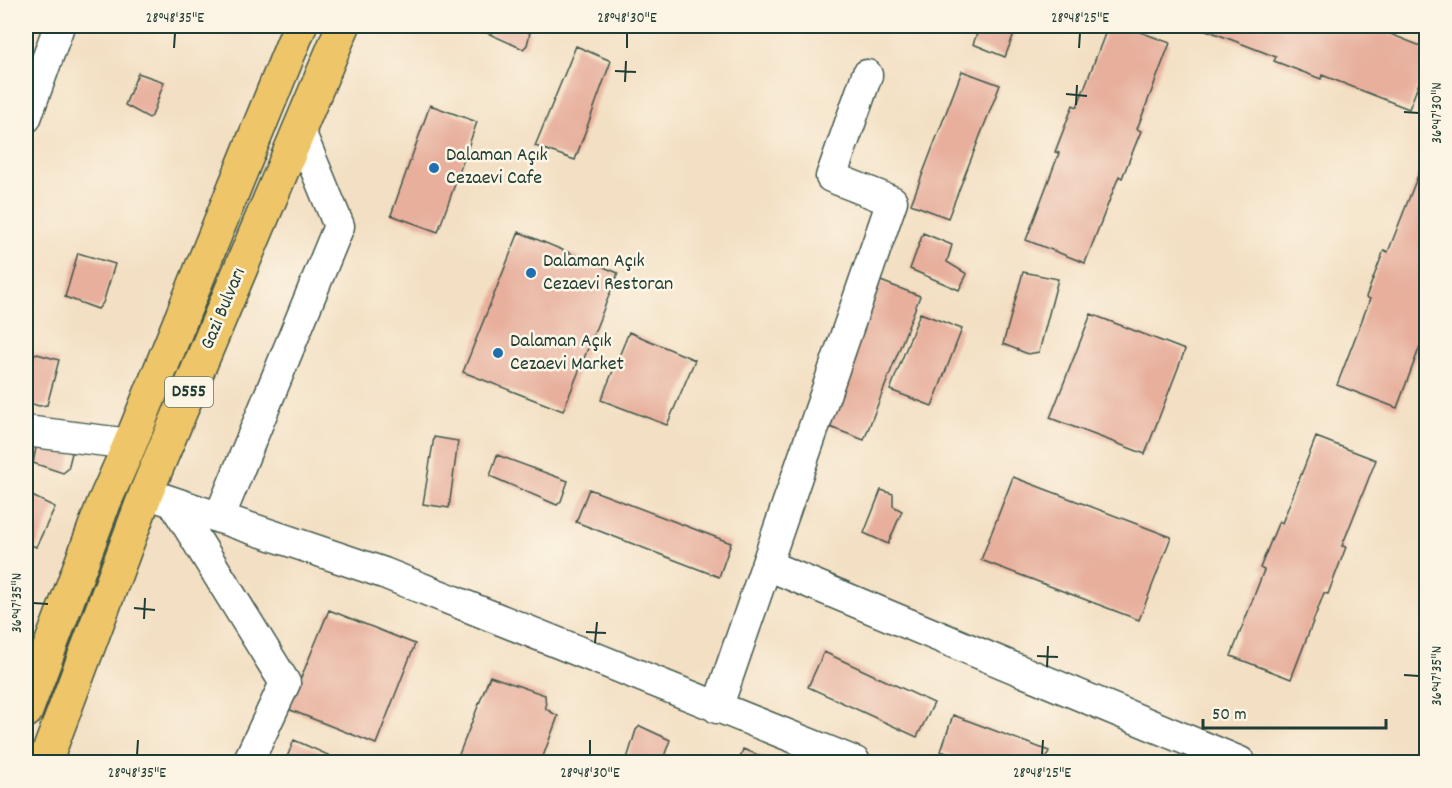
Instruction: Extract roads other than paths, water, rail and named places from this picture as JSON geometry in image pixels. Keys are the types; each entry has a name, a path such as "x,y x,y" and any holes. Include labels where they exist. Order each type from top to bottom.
{"main road":[{"name":"Gazi Bulvarı","path":"45,762 160,498 299,129 343,26"},
{"name":"Gazi Bulvarı","path":"26,711 103,505 130,444 292,30"}],"street":[{"path":"26,118 59,26"},
{"path":"717,708 892,201 831,177 867,75"},
{"path":"219,518 339,226 299,129"},
{"path":"26,431 130,444"},
{"path":"160,498 384,573 855,762"},
{"path":"160,498 285,683 248,762"},
{"path":"767,565 1240,762"}],"place":[{"name":"Dalaman Açık Cezaevi Cafe","path":"434,168"},
{"name":"Dalaman Açık Cezaevi Restoran","path":"531,273"},
{"name":"Dalaman Açık Cezaevi Market","path":"498,353"}]}
